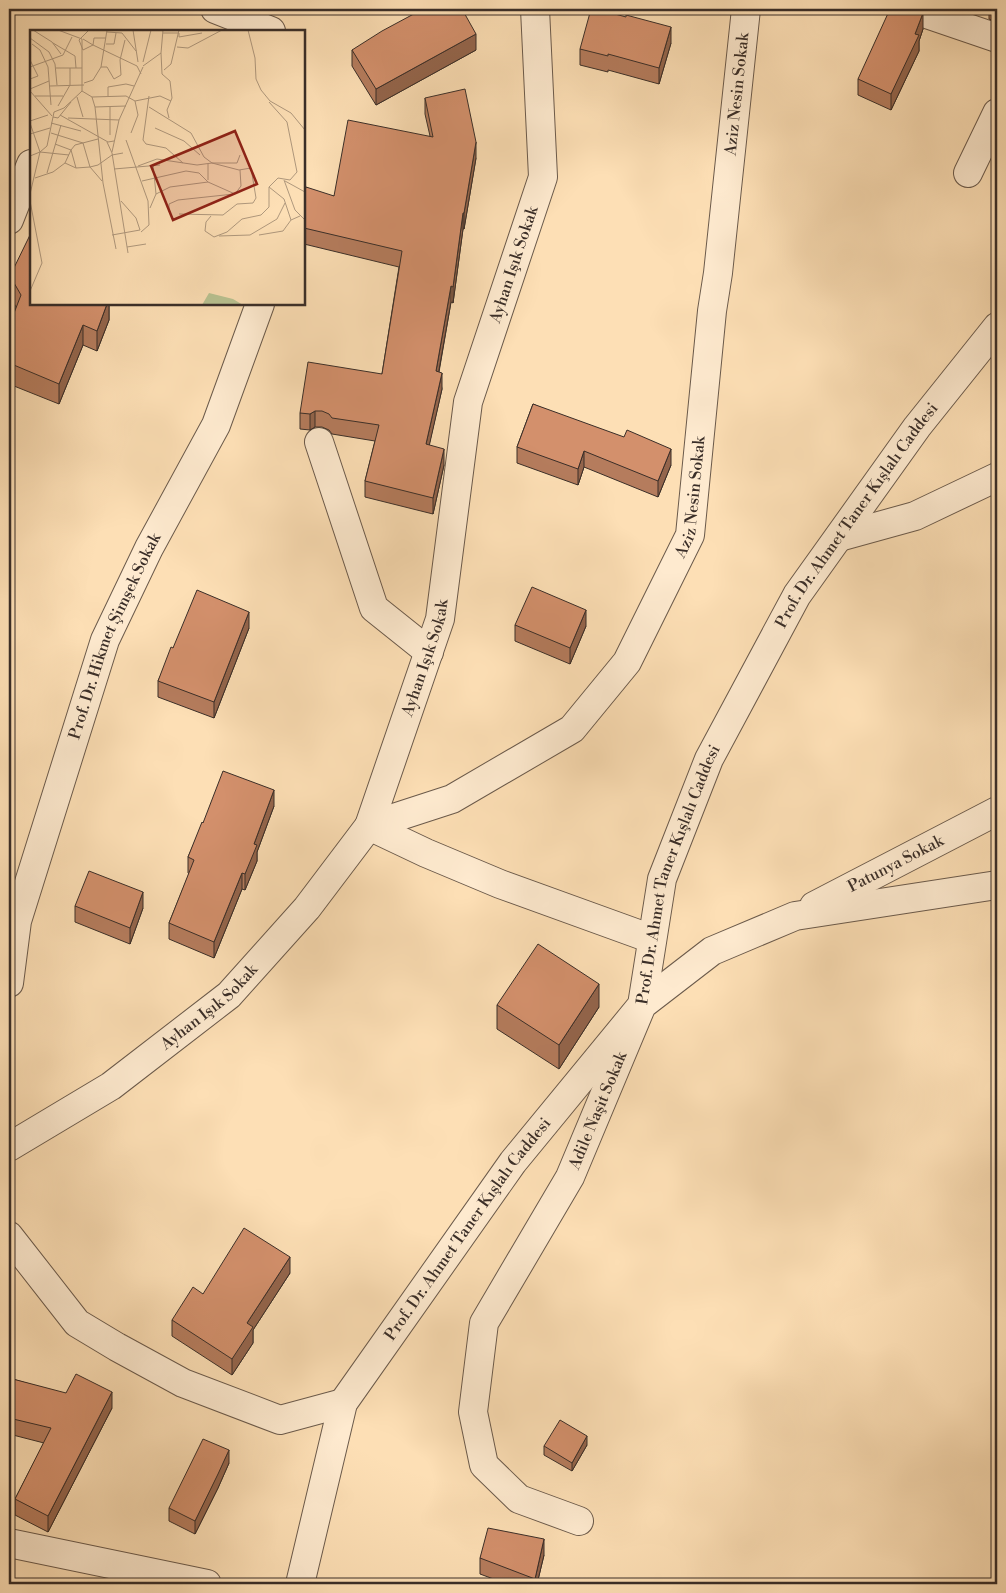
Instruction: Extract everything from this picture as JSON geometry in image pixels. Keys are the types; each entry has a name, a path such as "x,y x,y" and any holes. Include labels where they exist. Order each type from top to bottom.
{"street":[{"path":"215,9 268,30"},
{"name":"Ayhan Işık Sokak","path":"9,1146 111,1086 229,995 307,908 369,826 440,619 468,402 544,177 535,9"},
{"name":"Aziz Nesin Sokak","path":"369,826 452,799 572,729 627,662 690,535 746,9"},
{"path":"912,9 997,38"},
{"path":"968,173 997,113"},
{"path":"9,220 30,167"},
{"name":"Prof. Dr. Hikmet Şimşek Sokak","path":"9,983 17,921 105,640 149,548 216,425 260,305"},
{"name":"Prof. Dr. Ahmet Taner Kışlalı Caddesi","path":"300,1584 342,1403 513,1162 642,1005 662,879 709,759 797,595 917,427 997,327"},
{"path":"319,442 374,608 429,652"},
{"path":"839,537 915,516 997,477"},
{"name":"Patunya Sokak","path":"795,916 997,811"},
{"path":"369,826 426,853 500,884 652,939"},
{"name":"Adile Naşit Sokak","path":"580,1522 519,1499 484,1465 473,1412 484,1323 570,1177 642,1005 712,951 795,916 997,884"},
{"path":"9,1236 77,1323 117,1347 183,1382 280,1420 342,1403"},
{"path":"9,1543 207,1584"}],"building":[{"path":"423,9 462,9 476,34 376,89 352,50"},
{"path":"591,9 626,17 626,15 671,27 659,68 608,54 608,56 580,49"},
{"path":"890,9 910,9 923,13 915,34 919,35 891,94 858,79"},
{"path":"465,89 476,142 463,213 453,287 451,286 436,371 442,373 426,444 444,449 433,498 365,481 379,425 332,418 329,414 322,411 315,411 310,414 300,413 308,362 382,374 402,251 305,228 306,187 334,196 348,120 433,137 425,98"},
{"path":"30,235 30,305 107,305 97,331 83,325 59,384 9,363 9,326 21,295 10,276"},
{"path":"533,404 624,437 627,430 671,449 658,481 584,451 578,469 517,447"},
{"path":"532,587 586,610 570,648 515,625"},
{"path":"197,590 249,612 214,702 158,681"},
{"path":"223,771 274,790 254,844 257,845 245,874 242,873 214,942 169,923 194,860 188,857"},
{"path":"89,871 143,892 130,928 75,906"},
{"path":"538,944 599,984 559,1045 497,1005"},
{"path":"244,1228 290,1257 247,1323 253,1327 232,1359 172,1320 193,1287 203,1294"},
{"path":"76,1374 112,1392 48,1516 15,1499 51,1428 9,1418 9,1378 66,1393"},
{"path":"560,1420 587,1436 572,1463 544,1446"},
{"path":"203,1439 229,1450 195,1521 169,1508"},
{"path":"488,1528 544,1539 535,1579 480,1558"}]}
